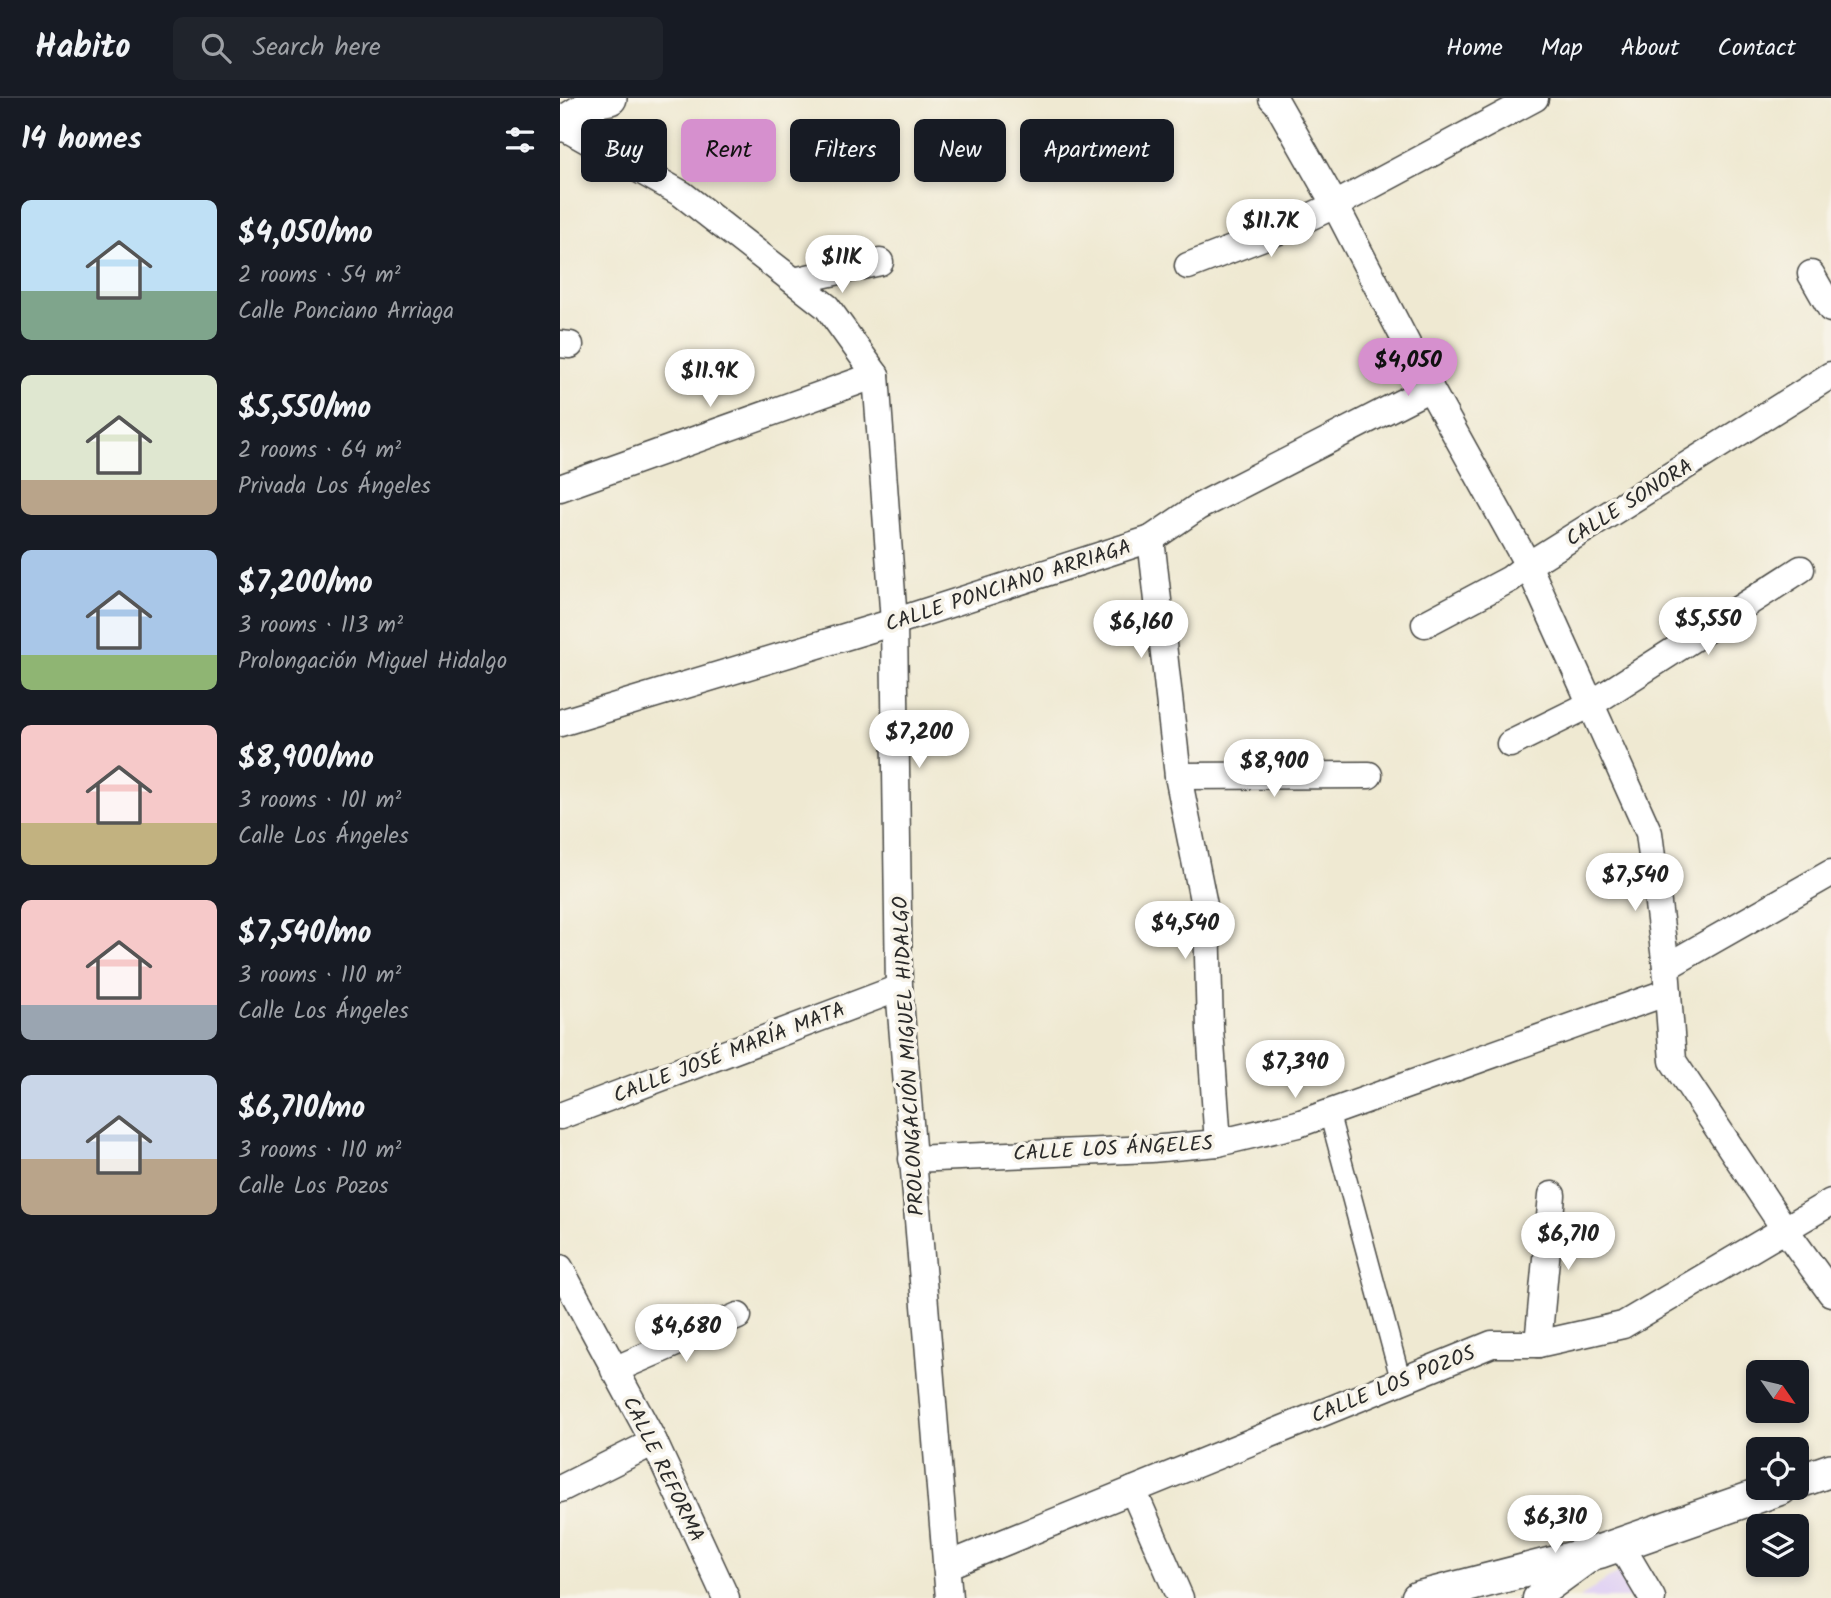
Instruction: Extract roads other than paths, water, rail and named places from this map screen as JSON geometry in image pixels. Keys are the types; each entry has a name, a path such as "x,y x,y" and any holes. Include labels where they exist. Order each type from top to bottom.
{"street":[{"path":"560,488 876,375 827,307 682,194 560,125 599,100 610,98"},
{"path":"1272,98 1335,205 1430,388 1528,565 1649,833 1667,979 1673,1061 1784,1228 1831,1293"},
{"path":"1188,266 1284,229 1335,205 1535,98"},
{"path":"794,281 880,262"},
{"path":"1811,274 1831,309"},
{"name":"PROLONGACIÓN MIGUEL HIDALGO","path":"876,375 894,622 899,988 949,1598"},
{"name":"CALLE SONORA","path":"1425,624 1510,579 1528,565 1831,375"},
{"name":"CALLE PONCIANO ARRIAGA","path":"560,723 894,622 1151,540 1198,507 1430,388"},
{"path":"1151,540 1178,776 1207,920 1210,1030 1218,1143"},
{"path":"1510,744 1591,704 1801,569"},
{"path":"1178,776 1369,775"},
{"name":"CALLE LOS ÁNGELES","path":"912,1159 1151,1149 1218,1143 1298,1124 1667,979 1831,873"},
{"name":"CALLE JOSÉ MARÍA MATA","path":"560,1116 899,988"},
{"path":"1329,1113 1401,1381"},
{"path":"1538,1344 1552,1195"},
{"name":"CALLE LOS POZOS","path":"946,1566 1492,1344 1538,1344 1623,1325 1831,1202"},
{"name":"CALLE REFORMA","path":"562,1276 654,1442 726,1598"},
{"path":"614,1370 738,1315"},
{"path":"560,1489 654,1442"},
{"path":"1809,1478 1831,1470"},
{"path":"1133,1490 1180,1598"},
{"path":"1418,1598 1610,1547 1746,1500"},
{"path":"1536,1598 1610,1547"},
{"path":"1610,1547 1652,1598"}]}
